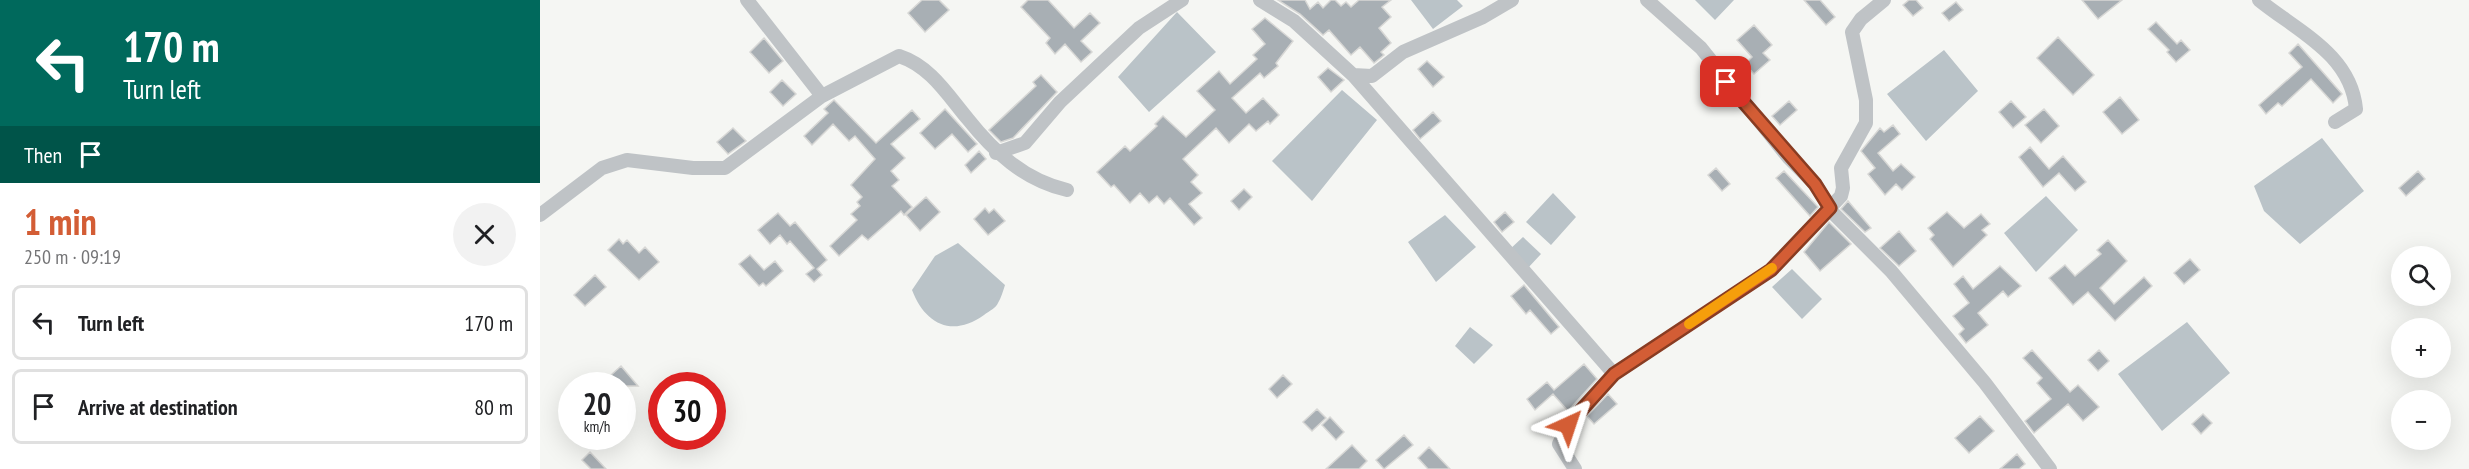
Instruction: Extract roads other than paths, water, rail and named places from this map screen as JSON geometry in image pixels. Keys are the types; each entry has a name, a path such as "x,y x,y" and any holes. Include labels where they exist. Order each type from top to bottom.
{"street":[{"path":"747,0 822,96"},
{"path":"996,153 1025,143 1060,102 1139,28 1182,0"},
{"path":"1260,0 1294,21 1353,75 1614,374"},
{"path":"1353,75 1372,76 1403,52 1483,17 1512,0"},
{"path":"1647,0 1701,48 1788,157 1815,184 1830,208 1860,243 1891,272 1985,383 2050,469"},
{"path":"1575,469 1559,444 1568,425 1614,374 1771,270 1830,208 1844,188 1841,168 1866,123 1866,100 1852,32 1861,19 1884,0"},
{"path":"2259,0 2317,41 2344,70 2355,95 2356,109 2335,122"},
{"path":"540,215 602,168 627,160 656,161 693,168 725,168 822,96 899,56 913,61 938,82 996,153 1010,165 1052,187 1067,190"}]}
